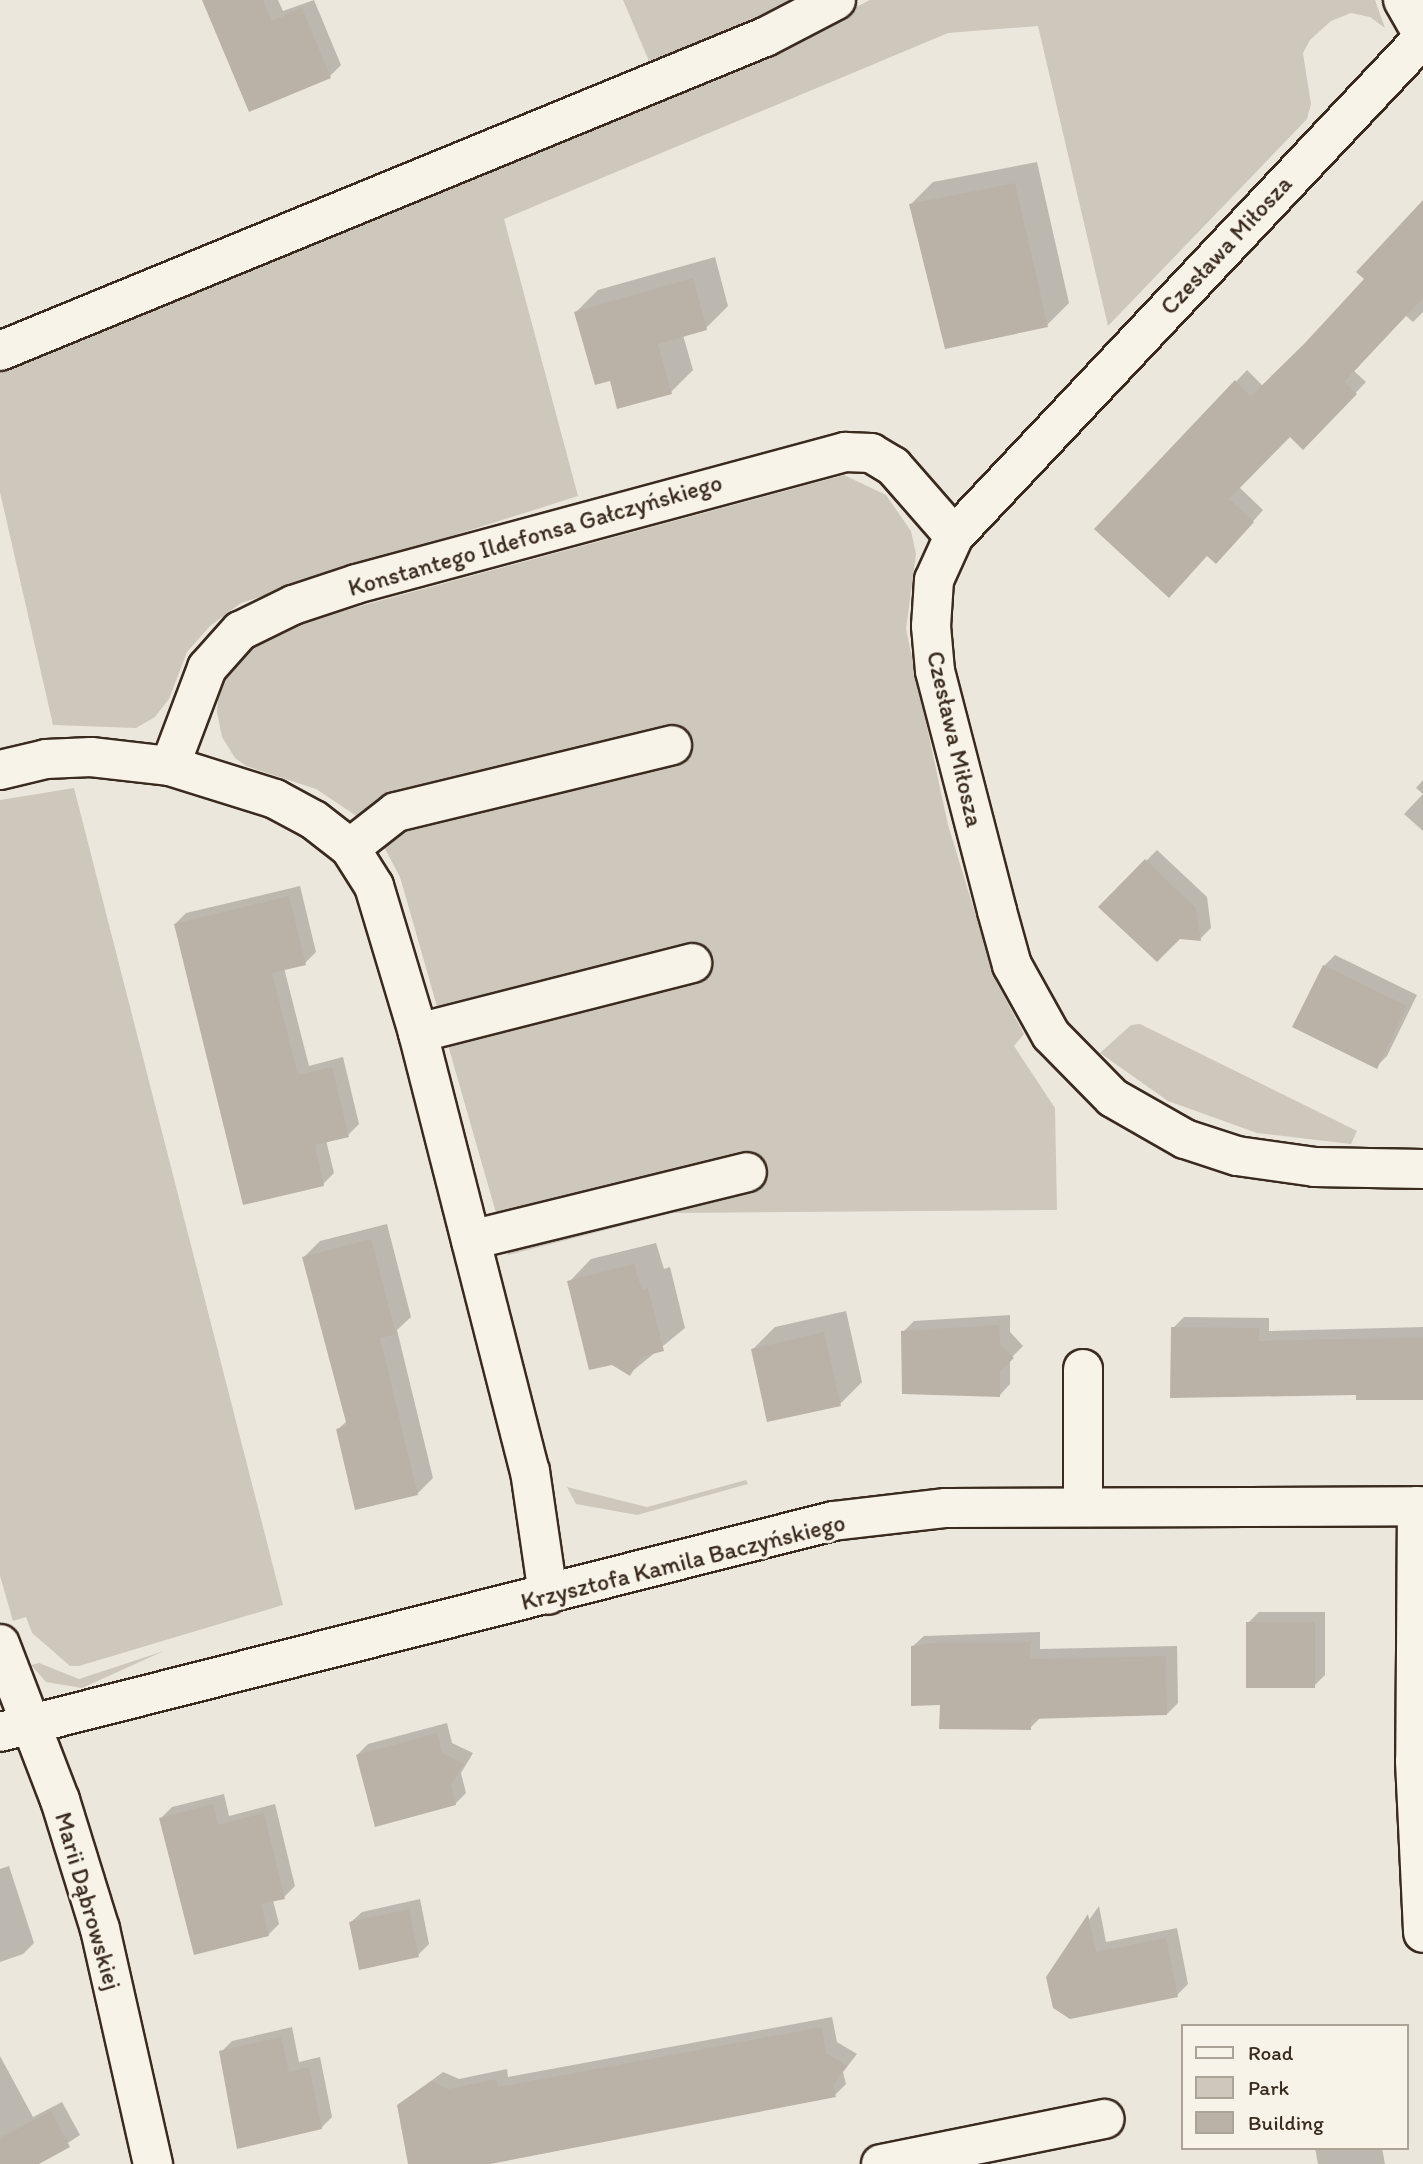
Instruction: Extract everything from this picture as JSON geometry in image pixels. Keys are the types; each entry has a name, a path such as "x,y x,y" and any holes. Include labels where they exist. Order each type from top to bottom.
{"street":[{"path":"0,351 765,37 836,0"},
{"path":"1403,0 1423,37"},
{"name":"Czesława Miłosza","path":"1423,37 954,536 934,580 930,626 935,671 1012,965 1051,1035 1113,1098 1185,1139 1237,1156 1315,1167 1423,1169"},
{"name":"Konstantego Ildefonsa Gałczyńskiego","path":"170,766 207,668 240,631 293,605 356,584 845,452 871,453 893,466 954,536"},
{"path":"350,848 396,812 672,745"},
{"path":"0,770 46,759 90,757 170,766 275,799 314,820 350,848 379,899 418,1033 530,1471 548,1595"},
{"path":"418,1033 692,963"},
{"path":"471,1240 747,1172"},
{"path":"1083,1368 1083,1504"},
{"name":"Krzysztofa Kamila Baczyńskiego","path":"16,1728 194,1686 833,1521 935,1509 1083,1504 1420,1506"},
{"path":"1420,1506 1415,1760 1423,1933"},
{"name":"Marii Dąbrowskiej","path":"0,1644 16,1728 100,1929 153,2164"},
{"path":"881,2164 1105,2119"}],"green space":[{"path":"623,0 805,0 769,19 649,61"},
{"path":"870,0 1375,0 1385,28 1370,17 1351,13 1331,21 1310,40 1303,53 1311,104 1307,119 1108,326 1038,26 948,33 504,219 578,496 241,603 210,626 187,652 169,699 155,717 136,728 53,725 0,492 0,370 767,52"},
{"path":"844,475 886,495 911,531 916,554 906,629 948,825 996,981 1024,1034 1014,1046 1055,1108 1057,1210 672,1213 508,1255 400,877 384,847 355,815 316,789 246,766 235,758 222,737 217,712 219,688 245,650 283,627"},
{"path":"74,788 283,1605 79,1666 70,1666 32,1633 26,1617 13,1621 0,1576 0,800"},
{"path":"1140,1024 1357,1131 1351,1144 1257,1133 1168,1101 1100,1053 1131,1025"},
{"path":"746,1480 748,1484 637,1515 576,1504 567,1487 647,1507"},
{"path":"164,1651 82,1688 46,1682 31,1665 39,1663 79,1679"}],"building":[{"path":"202,0 263,0 272,21 302,8 331,78 249,112"},
{"path":"1015,183 1048,327 945,349 909,204"},
{"path":"1423,200 1423,298 1344,382 1357,394 1303,450 1290,437 1229,499 1254,522 1216,564 1207,556 1169,598 1094,529 1235,380 1251,396 1304,344 1364,279 1356,272"},
{"path":"693,278 707,330 658,344 672,394 617,409 610,381 595,385 574,312"},
{"path":"1145,859 1196,908 1201,941 1180,939 1157,962 1098,907"},
{"path":"289,896 306,965 272,973 298,1075 332,1067 349,1137 315,1145 324,1186 243,1205 174,924"},
{"path":"1323,965 1407,1006 1377,1069 1292,1027"},
{"path":"371,1239 396,1334 380,1338 418,1495 355,1510 336,1429 347,1426 302,1257"},
{"path":"634,1264 642,1290 648,1288 664,1351 641,1357 630,1376 612,1365 589,1370 567,1281"},
{"path":"999,1325 1000,1344 1014,1358 1000,1371 1000,1397 902,1394 901,1331"},
{"path":"1171,1327 1259,1328 1259,1341 1423,1337 1423,1400 1356,1400 1356,1395 1170,1398"},
{"path":"824,1332 841,1406 767,1422 751,1349"},
{"path":"1246,1622 1315,1622 1315,1688 1246,1688"},
{"path":"939,1642 1030,1642 1030,1659 1166,1656 1167,1715 1031,1719 1031,1730 939,1729 940,1705 911,1706 911,1646"},
{"path":"437,1733 442,1753 464,1764 451,1785 456,1805 375,1827 356,1755"},
{"path":"213,1804 218,1825 264,1813 285,1899 261,1904 269,1936 194,1955 159,1818"},
{"path":"409,1909 419,1957 359,1970 349,1922"},
{"path":"1088,1914 1096,1952 1166,1938 1178,1997 1070,2019 1053,2008 1046,1977"},
{"path":"822,2027 826,2053 847,2066 833,2085 836,2097 490,2164 408,2164 397,2105 431,2081 448,2089 496,2079 498,2087"},
{"path":"281,2037 289,2072 309,2067 322,2129 237,2149 219,2051"},
{"path":"51,2111 70,2147 39,2164 0,2164 0,2138"}]}
